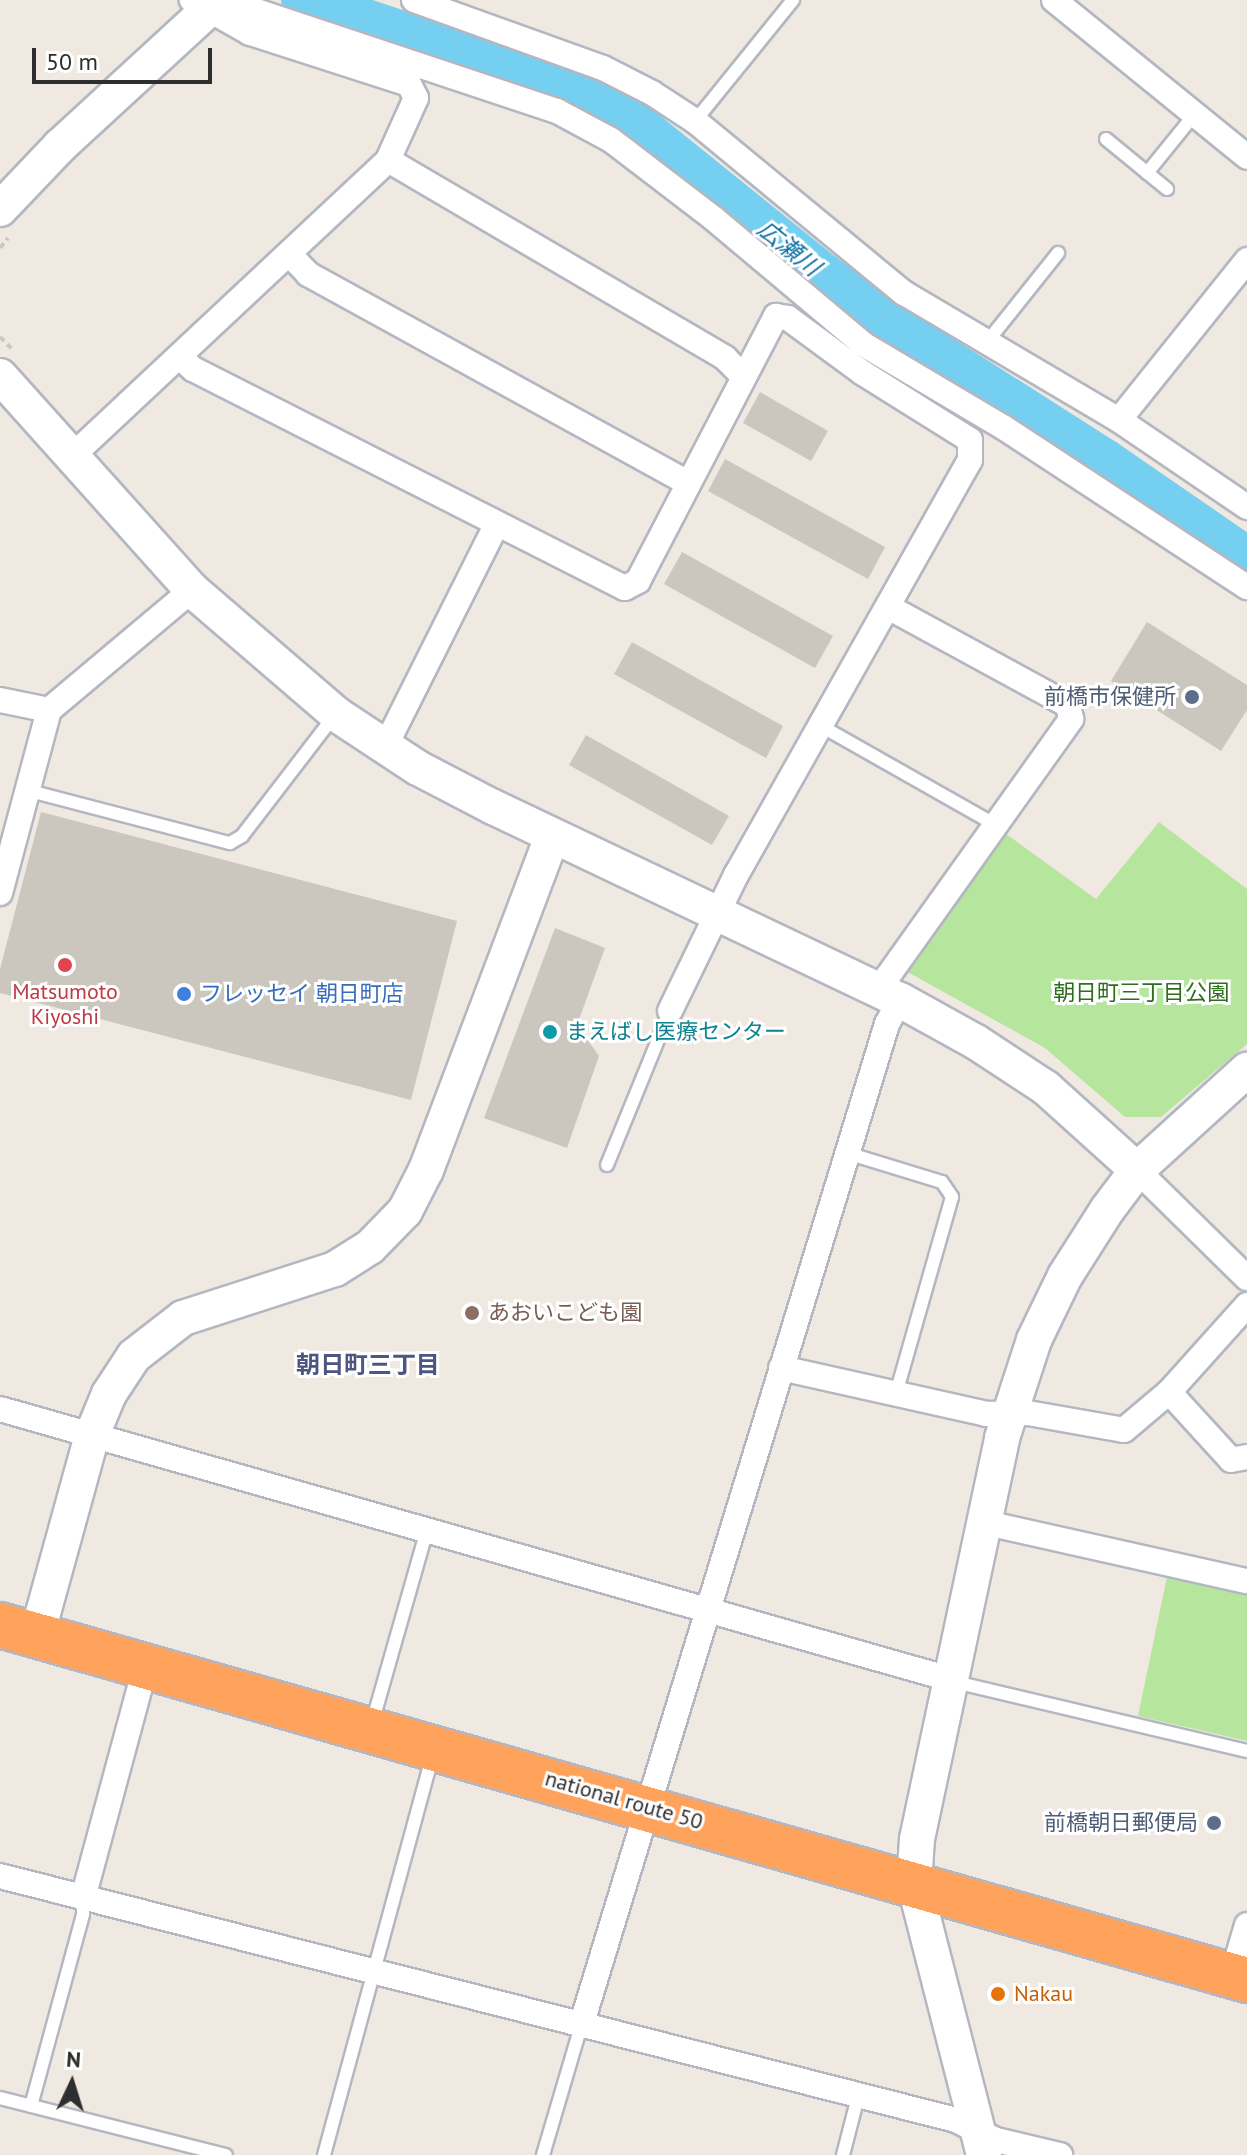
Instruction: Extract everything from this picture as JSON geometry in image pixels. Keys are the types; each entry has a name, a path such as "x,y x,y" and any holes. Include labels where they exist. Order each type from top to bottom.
{"highway":[{"name":"national route 50","path":"18,1630 145,1669 646,1806 1240,1978"}],"street":[{"path":"414,0 603,68 695,121 893,286 1119,420 1247,507"},
{"path":"1054,0 1247,157"},
{"path":"71,457 388,160 416,98 409,84 250,33 215,4"},
{"path":"0,209 60,146 215,4"},
{"path":"215,4 557,111 611,140 713,218 863,344 980,413 1247,587"},
{"path":"388,160 725,358 741,374"},
{"path":"289,254 308,274 686,482"},
{"path":"1119,420 1247,260"},
{"path":"180,357 193,369 620,587 631,587 766,326 781,315 970,440 970,460 718,914 670,1011"},
{"path":"10,368 71,457 192,590 336,714 385,747 552,836 889,995 1046,1088 1137,1170 1247,1278"},
{"path":"385,747 496,525"},
{"path":"0,893 49,710 192,590"},
{"path":"581,2026 887,1024 889,995 1071,719 1068,705 888,607"},
{"path":"0,700 49,710"},
{"path":"18,1630 109,1394 134,1356 183,1318 335,1269 370,1247 405,1211 426,1170 552,836"},
{"path":"980,2142 914,1883 917,1839 982,1522 1010,1413 1034,1340 1065,1276 1137,1170 1247,1070"},
{"path":"781,1368 986,1414 1010,1413 1124,1430 1169,1392 1247,1305"},
{"path":"1169,1392 1231,1460 1247,1457"},
{"path":"0,1409 950,1679"},
{"path":"982,1522 1247,1581"},
{"path":"83,1898 145,1669"},
{"path":"0,1876 375,1970 858,2097 980,2142 996,2140 1060,2155"},
{"path":"1240,1978 1247,1925"}],"lane":[{"path":"695,121 793,0"},
{"path":"1147,173 1194,115"},
{"path":"1106,139 1167,189"},
{"path":"987,342 1058,253"},
{"path":"26,790 230,843 242,836 336,714"},
{"path":"821,726 998,826"},
{"path":"607,1165 670,1011"},
{"path":"847,1153 942,1182 952,1197 896,1393"},
{"path":"370,1729 427,1530"},
{"path":"950,1679 968,1689 1247,1751"},
{"path":"324,2155 435,1746"},
{"path":"31,2106 83,1914 83,1898"},
{"path":"543,2155 581,2026"},
{"path":"843,2155 858,2097"},
{"path":"0,2098 226,2155"}],"path":[{"path":"0,337 10,368"}],"green space":[{"name":"朝日町三丁目公園","path":"1159,822 1247,889 1247,1044 1161,1117 1125,1117 1045,1048 904,970 1002,831 1096,899"},
{"path":"1167,1577 1247,1595 1247,1741 1138,1716"}],"building":[{"path":"760,392 828,431 811,461 743,423"},
{"path":"725,459 885,547 868,579 708,491"},
{"path":"682,552 833,636 815,668 664,584"},
{"name":"前橋市保健所","path":"1147,622 1247,685 1247,710 1221,751 1111,681"},
{"path":"632,642 783,726 766,758 614,674"},
{"path":"586,735 729,816 712,845 569,765"},
{"path":"41,812 457,921 411,1100 0,993 0,969"},
{"name":"まえばし医療センター","path":"555,928 605,948 577,1025 599,1056 567,1148 484,1118"}],"waterway":[{"name":"広瀬川","path":"303,0 571,89 634,123 823,275 907,335 1105,461 1247,559"}],"place":[{"name":"前橋市保健所","path":"1192,697"},
{"name":"Matsumoto Kiyoshi","path":"65,965"},
{"name":"フレッセイ 朝日町店","path":"184,994"},
{"name":"まえばし医療センター","path":"550,1032"},
{"name":"あおいこども園","path":"472,1313"},
{"name":"前橋朝日郵便局","path":"1214,1823"},
{"name":"Nakau","path":"998,1994"}],"district":[{"name":"朝日町三丁目","path":"368,1365"}]}
